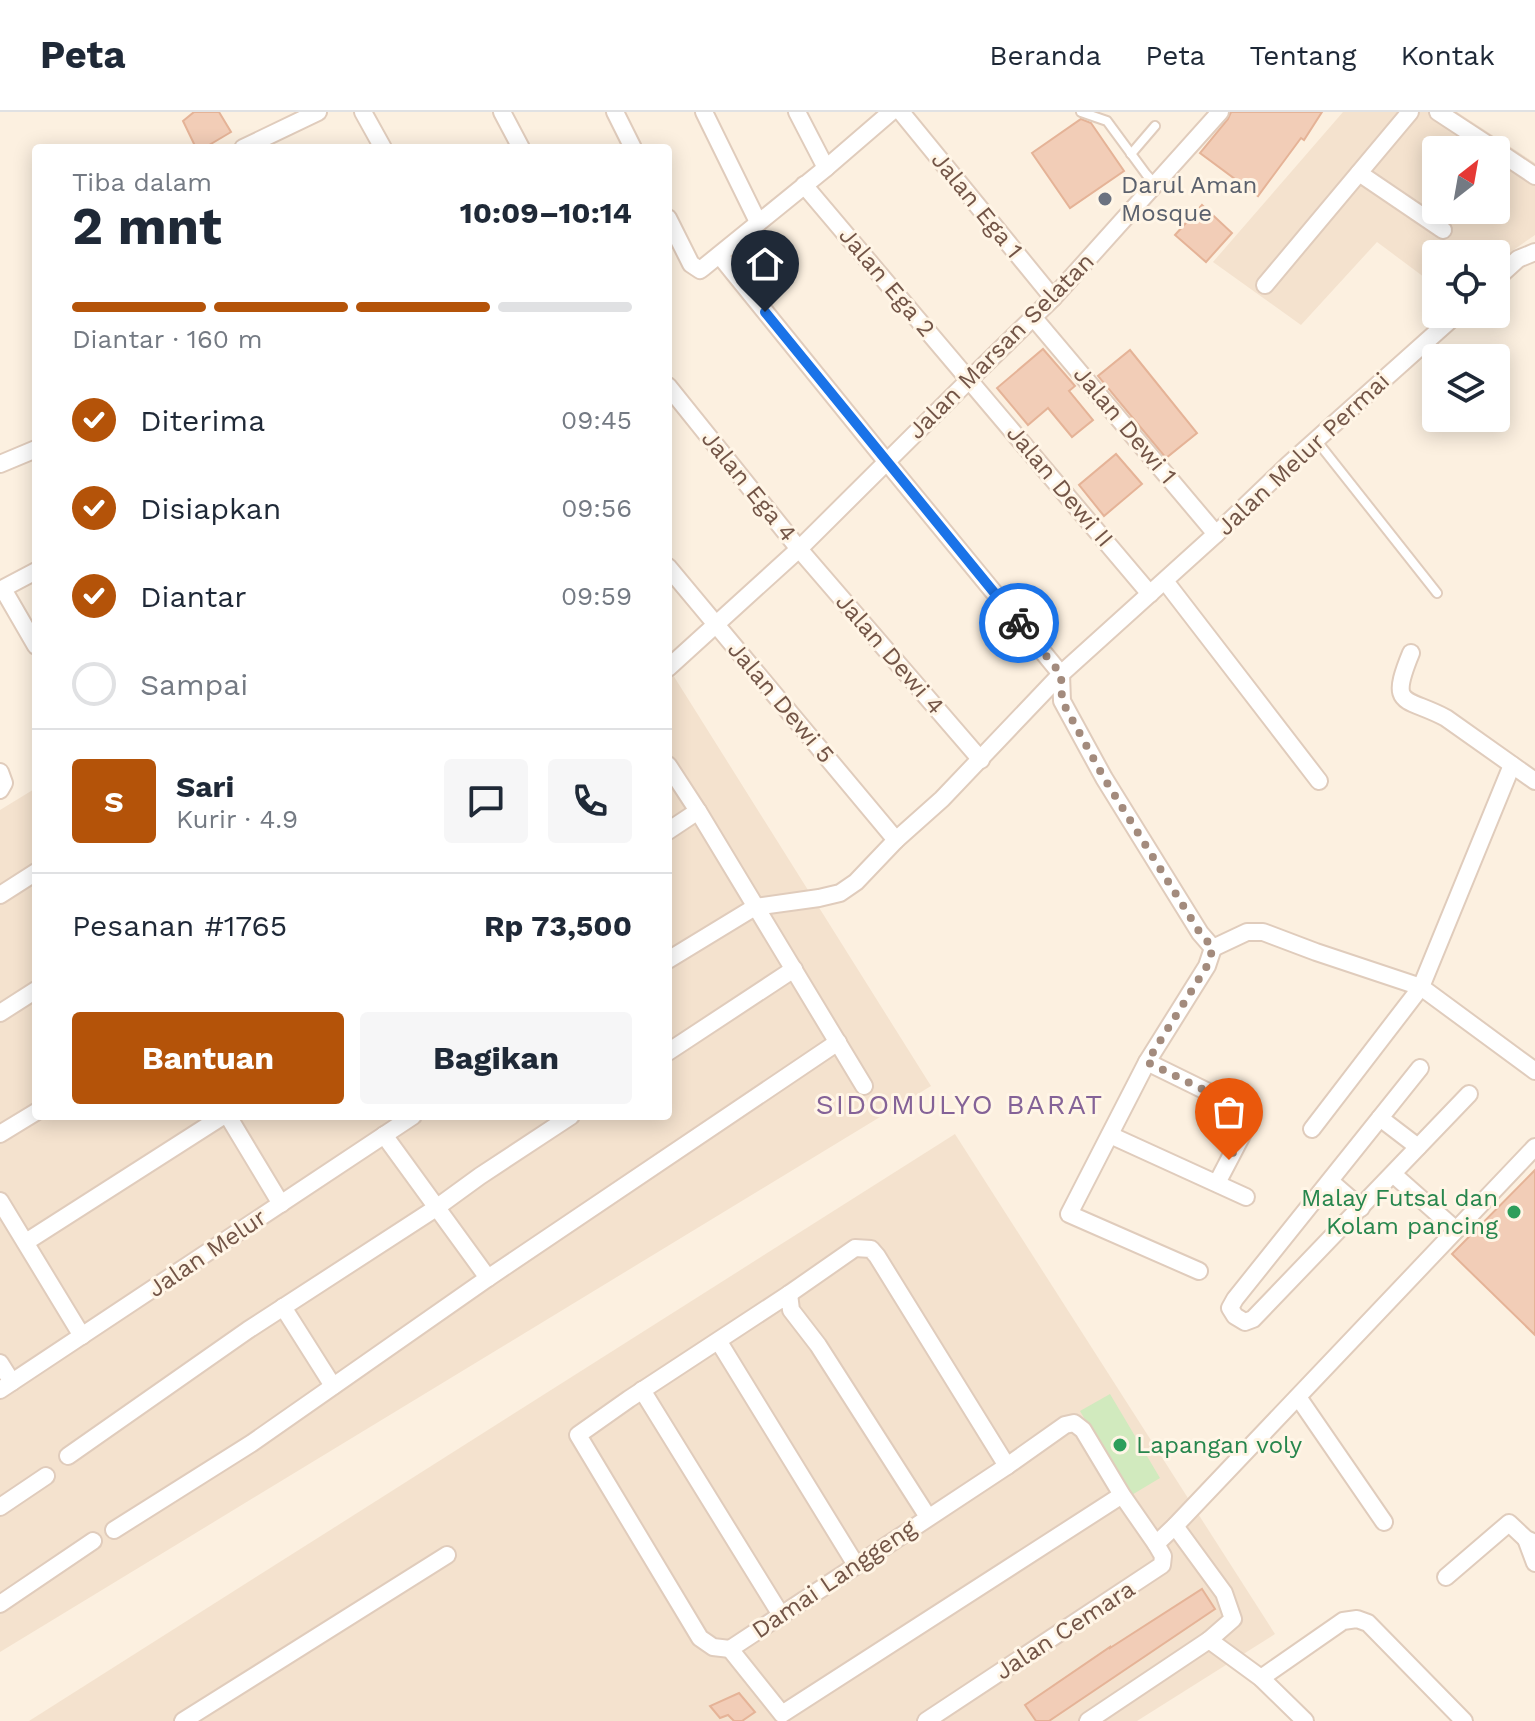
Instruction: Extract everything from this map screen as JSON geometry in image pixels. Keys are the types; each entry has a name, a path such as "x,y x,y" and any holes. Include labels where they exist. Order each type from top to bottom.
{"street":[{"path":"251,144 318,112"},
{"path":"363,112 381,144"},
{"path":"502,112 519,144"},
{"path":"615,112 631,144"},
{"path":"704,112 758,222"},
{"path":"797,112 826,168"},
{"path":"672,226 691,264 700,270 891,112"},
{"name":"Jalan Ega 1","path":"901,112 1053,298"},
{"name":"Jalan Marsan Selatan","path":"672,664 799,549 1053,298 1220,112"},
{"path":"1265,285 1410,112"},
{"path":"1438,112 1475,136"},
{"path":"1510,159 1535,176"},
{"path":"1359,173 1443,230"},
{"name":"Jalan Ega 2","path":"804,185 970,379"},
{"path":"1510,266 1535,252"},
{"path":"720,256 1061,674 1062,701 1069,715 1104,778 1200,933 1213,948"},
{"name":"Jalan Dewi 1","path":"1033,317 1216,534"},
{"name":"Jalan Melur Permai","path":"896,840 981,760 1061,674 1441,328"},
{"name":"Jalan Dewi II","path":"970,379 1150,594"},
{"name":"Jalan Ega 4","path":"672,391 799,549"},
{"path":"0,464 32,451"},
{"name":"Jalan Dewi 4","path":"799,549 981,760"},
{"name":"Jalan Dewi 5","path":"672,572 896,840"},
{"path":"32,573 2,589 32,639"},
{"path":"1165,581 1319,781"},
{"path":"1411,653 1400,684 1403,698 1446,718 1535,781"},
{"path":"1312,1129 1421,987 1512,765"},
{"path":"672,771 864,1086"},
{"path":"0,772 4,783 0,790"},
{"path":"672,828 698,811"},
{"path":"672,958 755,907 840,893 856,882 896,840"},
{"path":"0,895 32,875"},
{"path":"1199,1271 1069,1214 1147,1062 1207,966 1213,948 1247,932 1263,932 1421,987 1535,1071"},
{"path":"672,1049 794,969"},
{"path":"0,1013 32,993"},
{"path":"114,1530 252,1443 488,1278 838,1042"},
{"path":"1147,1062 1253,1114 1217,1183"},
{"path":"1420,1068 1235,1299 1230,1308 1235,1316 1245,1322 1253,1319 1469,1094"},
{"path":"0,1134 32,1114"},
{"path":"1380,1118 1418,1147"},
{"path":"26,1242 219,1120"},
{"path":"228,1120 281,1204"},
{"name":"Jalan Melur","path":"6,1386 407,1120"},
{"path":"68,1456 283,1307 565,1120"},
{"path":"384,1135 488,1278"},
{"path":"1110,1135 1246,1197"},
{"path":"1156,1544 1535,1147"},
{"path":"1393,1174 1456,1230"},
{"path":"1330,1181 1361,1208"},
{"path":"0,1201 82,1336"},
{"path":"730,1649 713,1647 700,1638 578,1435 855,1248 871,1249 877,1256 1007,1466"},
{"path":"789,1294 791,1310 818,1345 928,1517"},
{"path":"283,1307 333,1386"},
{"path":"719,1342 856,1565"},
{"path":"0,1363 6,1386"},
{"path":"642,1390 781,1615"},
{"path":"1298,1397 1384,1522"},
{"name":"Damai Langgeng","path":"1122,1495 783,1717 730,1649 1065,1425 1074,1423 1083,1430 1156,1544"},
{"path":"0,1507 46,1476"},
{"path":"1446,1577 1509,1523 1530,1541 1535,1563"},
{"path":"1088,1721 1209,1640 1233,1619 1224,1593 1175,1526"},
{"path":"0,1604 93,1541"},
{"name":"Jalan Cemara","path":"926,1721 1162,1565 1163,1556 1156,1544"},
{"path":"183,1721 447,1555"},
{"path":"1261,1678 1343,1621 1357,1619 1368,1623 1464,1721"},
{"path":"1209,1640 1261,1678 1305,1721"}],"lane":[{"path":"1081,112 1107,121 1155,184"},
{"path":"1131,154 1155,126"},
{"path":"1316,440 1437,593"}],"shaded area":[{"path":"1343,112 1457,112 1494,136 1422,136 1422,224 1510,224 1510,147 1535,163 1535,235 1510,252 1510,240 1422,240 1422,276 1377,242 1301,325 1213,262"},
{"path":"672,673 931,1086 0,1652 0,810 32,790 32,1120 672,1120"},
{"path":"955,1134 1275,1634 1137,1721 29,1721"}],"green space":[{"name":"Lapangan voly","path":"1110,1394 1160,1478 1130,1496 1080,1411"}],"building":[{"path":"194,112 219,112 231,132 211,144 194,144 183,121"},
{"path":"1231,112 1322,112 1304,140 1301,138 1258,196 1200,153"},
{"path":"1081,119 1091,123 1124,171 1070,208 1032,153"},
{"path":"1202,205 1232,233 1206,262 1175,235"},
{"path":"1043,349 1075,386 1069,391 1093,420 1072,437 1048,408 1028,425 997,388"},
{"path":"1130,350 1197,433 1166,458 1098,376"},
{"path":"1116,454 1142,484 1104,516 1079,485"},
{"name":"Malay Futsal dan Kolam pancing","path":"1535,1170 1535,1335 1452,1254"},
{"path":"1202,1589 1215,1609 1049,1721 1036,1721 1025,1705"},
{"path":"739,1693 755,1712 742,1721 734,1721 728,1715 720,1718 710,1706"}],"way so far":[{"path":"1019,623 1061,674 1062,701 1069,715 1104,778 1200,933 1213,948 1207,966 1147,1062 1253,1114 1229,1160"}],"place":[{"name":"Darul Aman Mosque","path":"1105,199"},
{"name":"Malay Futsal dan Kolam pancing","path":"1514,1212"},
{"name":"Lapangan voly","path":"1120,1445"}],"district":[{"name":"SIDOMULYO BARAT","path":"960,1104"}],"route":[{"path":"765,312 1019,623"}]}
